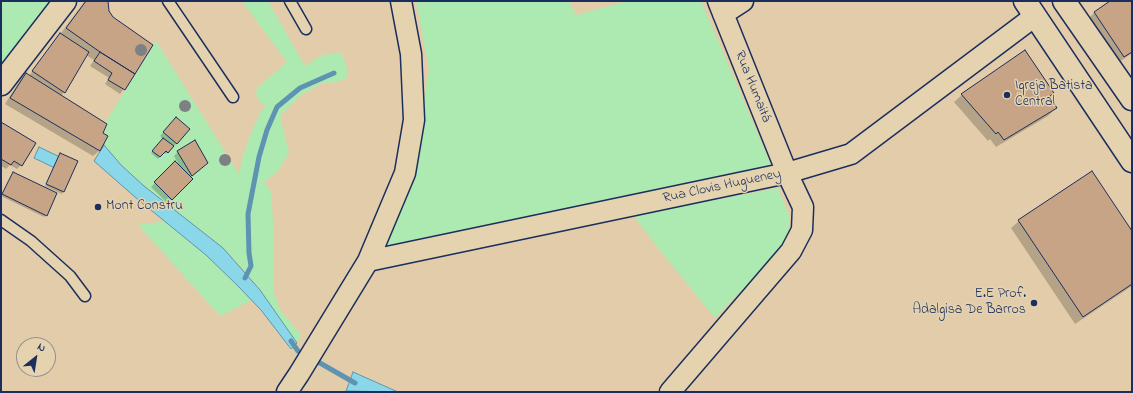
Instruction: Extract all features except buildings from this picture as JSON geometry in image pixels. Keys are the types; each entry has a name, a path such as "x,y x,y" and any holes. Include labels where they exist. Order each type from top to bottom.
{"main road":[{"path":"1,84 65,1"},
{"path":"1064,1 1132,99"},
{"path":"1030,9 1132,161"}],"street":[{"path":"297,384 321,338 368,261 405,173 414,120 411,54 400,1"},
{"path":"720,8 743,1"},
{"name":"Rua Humaitá","path":"670,392 791,251 802,230 803,207 787,173 720,8"},
{"name":"Rua Clovis Hugueney","path":"368,261 787,173 851,154 1030,9"}],"lane":[{"path":"168,1 233,96"},
{"path":"290,1 306,29"},
{"path":"1,220 31,240 70,276 85,296"}],"green space":[{"path":"1,1 53,1 1,71"},
{"path":"242,1 268,1 305,66 321,55 342,53 347,69 348,77 337,82 322,83 301,95 280,116 289,153 277,172 264,182 271,192 273,221 273,291 280,310 301,335 297,343 260,290 240,266 203,232 144,186 121,165 104,145 108,136 103,133 107,124 105,123 156,41 239,174 243,155 252,131 260,113 265,106 258,100 256,94 257,88 287,62","holes":["176,117 190,129 177,143 163,132","163,138 174,146 168,153 166,151 160,157 153,151","195,140 208,163 192,176 178,151"]},
{"path":"416,1 569,1 576,15 627,1 701,1 773,170 380,252 418,134 429,69"},
{"path":"778,188 790,218 786,244 715,318 633,215"},
{"path":"165,221 206,255 252,300 220,316 138,225"}],"water":[{"path":"104,145 121,165 144,186 223,248 260,290 297,343 291,349 261,310 206,255 135,197 94,161"},
{"path":"39,147 64,159 59,170 34,158"},
{"path":"353,372 398,392 346,391"}],"waterway":[{"path":"245,278 251,266 249,253 248,214 259,157 267,130 277,107 300,88 334,73"},
{"path":"291,341 298,351 306,356"},
{"path":"313,359 355,383"}],"place":[{"name":"Igreja Batista Central","path":"1007,95"},
{"name":"Mont Constru","path":"98,207"},
{"name":"E.E Prof. Adalgisa De Barros","path":"1034,303"}]}
